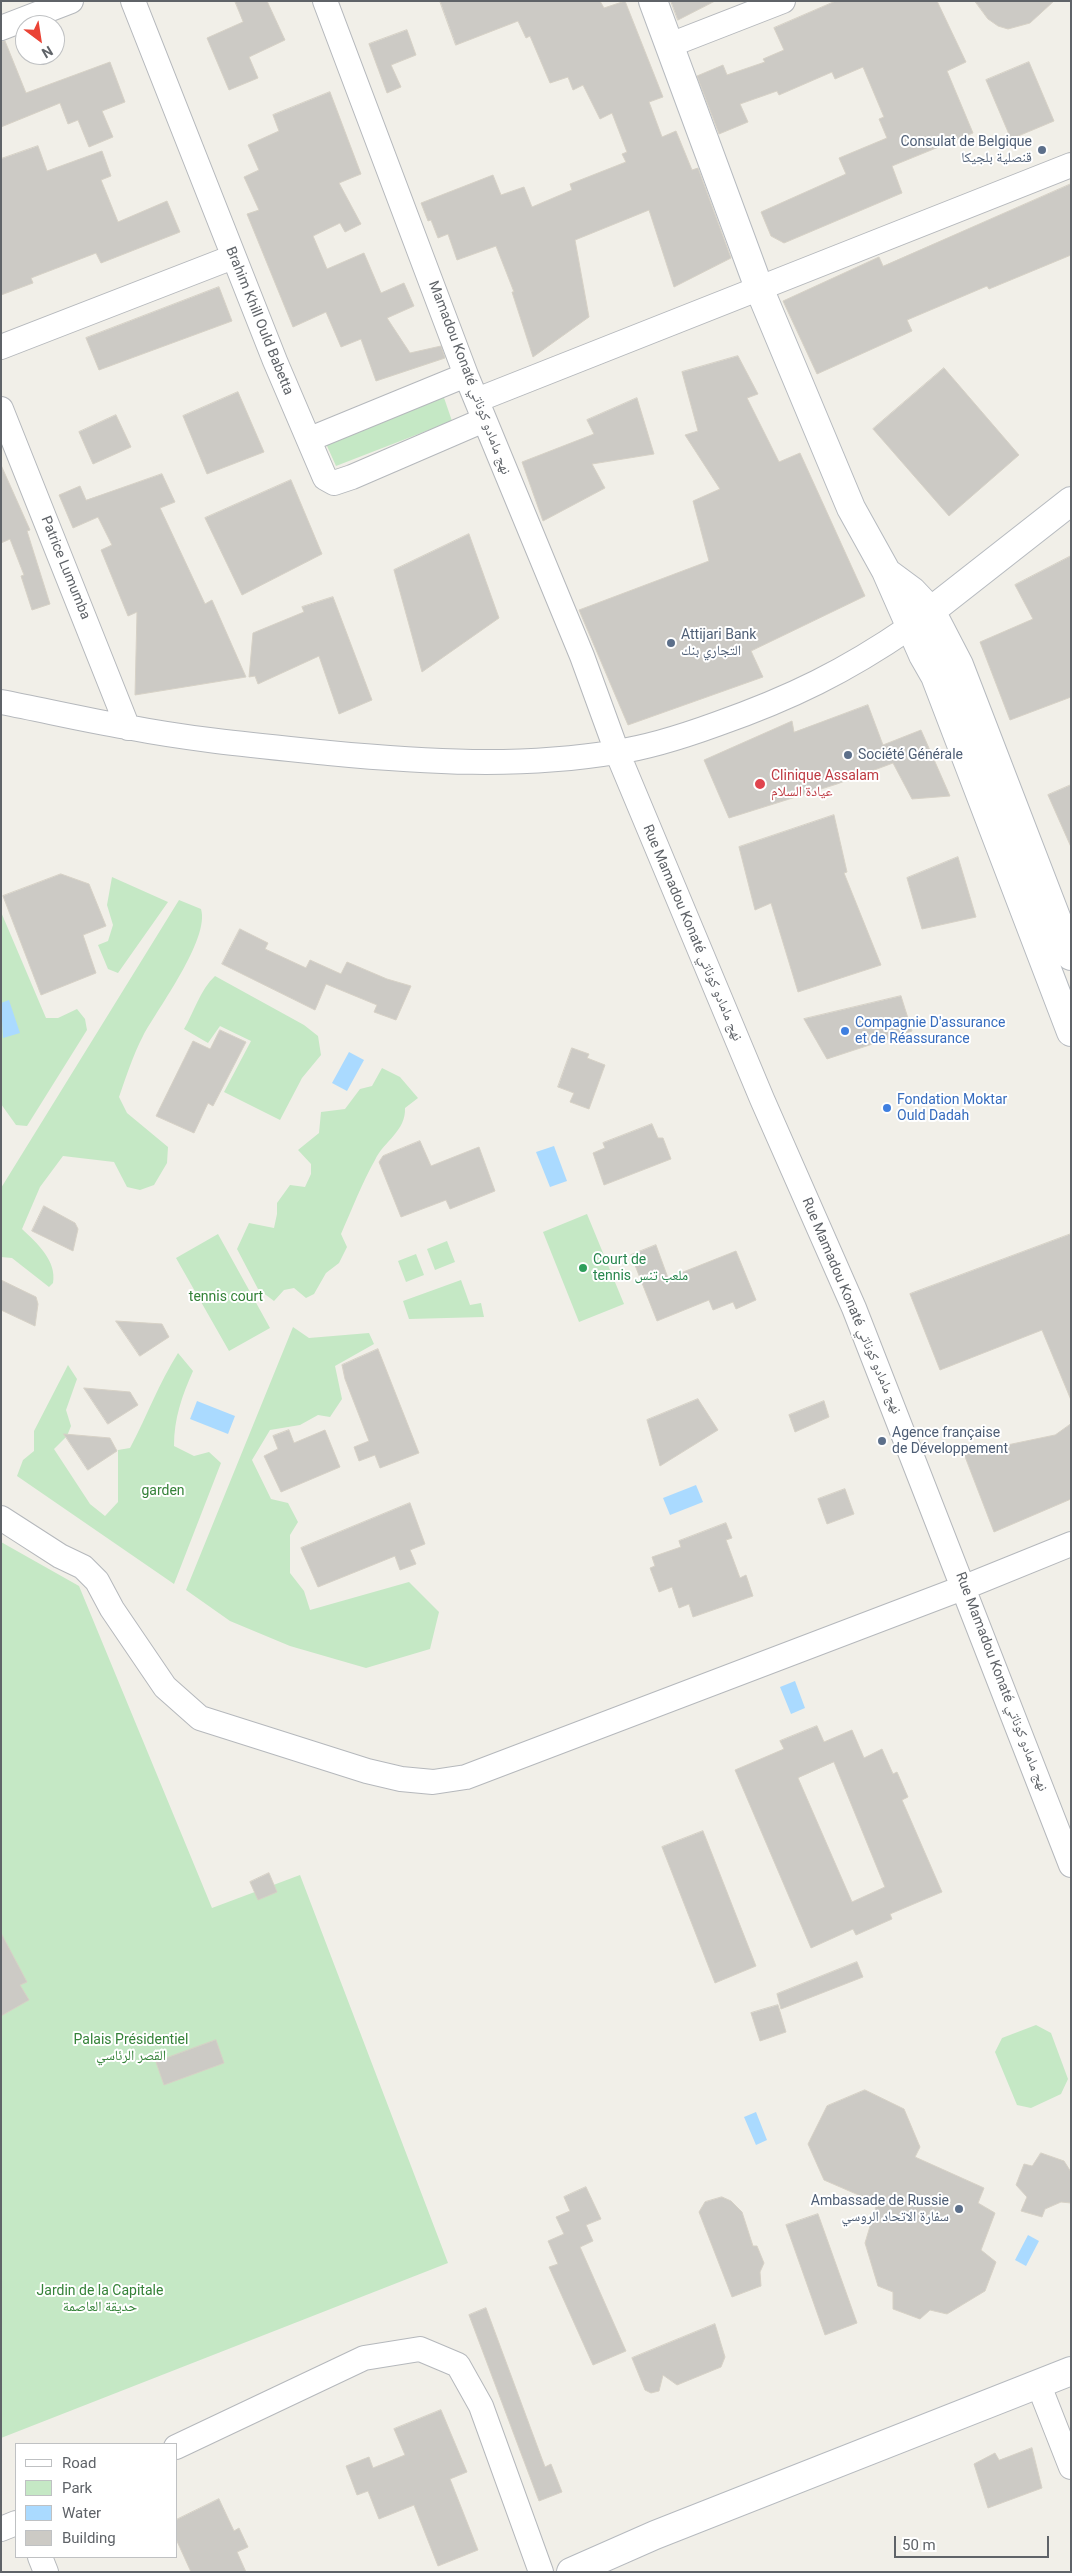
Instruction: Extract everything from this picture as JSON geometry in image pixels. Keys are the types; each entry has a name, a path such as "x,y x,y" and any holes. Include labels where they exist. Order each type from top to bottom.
{"street":[{"path":"1,28 71,1"},
{"name":"Brahim Khill Ould Babetta","path":"133,1 233,257 325,478 334,483 352,477 480,410"},
{"name":"Mamadou Konaté نهج مامادو كوناتي","path":"325,1 466,375 582,656 617,752"},
{"path":"653,1 759,288 851,508 886,571 912,591 935,676 1071,1032"},
{"path":"670,45 783,1"},
{"path":"480,410 759,288 1071,165"},
{"path":"1,347 233,257"},
{"path":"310,439 466,375"},
{"name":"Patrice Lumumba","path":"1,409 128,728"},
{"path":"1,702 128,728 245,744 381,758 461,763 540,760 617,752 678,738 800,692 869,655 921,619 1071,501"},
{"path":"921,619 959,665 1071,956"},
{"name":"Rue Mamadou Konaté نهج مامادو كوناتي","path":"617,752 762,1099 854,1308 965,1587 1071,1865"},
{"path":"1,1518 60,1556 83,1567 97,1581 112,1609 165,1687 200,1718 367,1771 402,1779 433,1782 466,1777 965,1587 1071,1544"},
{"path":"178,2446 364,2358 420,2349 458,2365 481,2406 540,2572"},
{"path":"571,2572 656,2535 1071,2371"},
{"path":"1038,2383 1071,2467"},
{"path":"1,2529 15,2523"},
{"path":"40,2558 46,2572"}],"green space":[{"path":"441,389 452,421 336,466 323,437"},
{"path":"112,877 168,902 118,973 108,969 98,945 108,941 113,925 107,905"},
{"path":"179,900 201,909 202,922 198,938 181,973 139,1043 119,1097 127,1113 168,1147 167,1163 154,1185 140,1190 127,1187 114,1162 63,1156 40,1187 22,1229 39,1246 49,1260 52,1267 53,1283 49,1287 12,1258 1,1257 1,1188"},
{"path":"1,912 46,1018 58,1018 77,1009 85,1019 87,1030 27,1126 16,1125 1,1104"},
{"path":"215,976 304,1025 318,1036 321,1055 302,1078 280,1120 224,1092 251,1041 220,1026 208,1043 184,1029 201,994"},
{"path":"382,1068 400,1077 418,1098 405,1108 402,1123 379,1153 366,1178 341,1234 347,1247 339,1263 326,1273 314,1294 306,1298 294,1288 284,1290 274,1301 258,1289 237,1249 249,1223 274,1228 277,1203 290,1185 305,1187 311,1174 311,1164 298,1150 319,1133 321,1112 345,1109 360,1089 372,1086"},
{"name":"Court de tennis ملعب تنس","path":"587,1214 624,1304 579,1322 543,1232"},
{"name":"tennis court","path":"218,1234 270,1328 229,1351 176,1258"},
{"path":"447,1241 455,1262 435,1270 427,1249"},
{"path":"416,1254 424,1275 406,1282 398,1261"},
{"path":"461,1280 470,1305 481,1303 484,1317 409,1319 403,1301"},
{"path":"293,1327 309,1338 369,1333 374,1344 335,1366 342,1399 330,1417 318,1415 300,1425 270,1430 252,1460 271,1499 288,1503 298,1522 290,1535 290,1573 304,1591 310,1610 409,1582 439,1612 430,1649 366,1668 290,1646 230,1621 186,1590"},
{"name":"garden","path":"178,1353 193,1371 179,1407 175,1426 174,1446 194,1456 209,1452 221,1463 174,1584 17,1476 23,1460 34,1451 34,1431 68,1365 77,1379 66,1410 71,1426 67,1436 54,1449 90,1504 105,1516 118,1502 118,1450 130,1448"},
{"path":"1,1542 79,1586 212,1908 300,1875 448,2263 1,2438"},
{"path":"1036,2025 1051,2033 1068,2079 1061,2094 1031,2108 1017,2105 995,2052 1002,2038"}],"water":[{"path":"9,1000 20,1033 3,1038 1,1003"},
{"path":"349,1052 364,1060 347,1091 332,1083"},
{"path":"554,1146 567,1181 550,1187 536,1152"},
{"path":"197,1401 235,1416 228,1434 190,1419"},
{"path":"696,1485 703,1502 670,1515 663,1498"},
{"path":"795,1681 805,1708 791,1714 780,1687"},
{"path":"756,2112 767,2140 756,2145 744,2117"},
{"path":"1028,2235 1039,2241 1026,2266 1015,2260"}],"building":[{"path":"235,1 267,1 285,40 249,57 258,78 229,90 207,38 243,22"},
{"path":"440,1 600,1 604,8 625,1 663,97 649,102 662,137 676,131 692,170 698,168 731,258 674,287 649,210 575,240 589,317 533,357 512,292 514,292 496,246 457,260 448,234 438,238 431,220 428,221 421,203 493,175 501,195 524,187 532,207 572,190 570,184 626,162 622,154 627,152 612,113 600,119 583,85 573,90 568,77 550,83 530,36 526,38 518,21 456,45"},
{"path":"671,1 715,1 678,20"},
{"path":"836,1 937,1 966,62 947,71 973,133 892,166 902,193 784,243 771,236 761,212 846,174 839,158 887,138 879,119 884,117 863,67 835,79 832,72 779,95 777,91 740,104 748,122 719,134 697,76 723,65 727,75 765,62 763,59 784,50 774,28"},
{"path":"975,1 1054,1 1030,23 1008,29 998,26 988,19"},
{"path":"407,30 416,55 391,65 401,87 387,93 369,44"},
{"path":"1,41 5,41 26,93 110,62 125,102 102,111 113,137 89,147 78,120 68,124 60,103 1,127"},
{"path":"1029,62 1054,121 1011,139 986,80"},
{"path":"330,92 361,174 339,183 361,224 345,232 340,223 313,236 327,269 364,253 381,293 404,283 414,306 387,318 410,353 441,346 445,358 376,381 361,339 341,347 326,312 293,327 247,214 259,210 244,177 259,170 248,145 279,131 273,115"},
{"path":"38,146 47,171 102,151 111,176 101,180 118,222 167,201 180,232 101,263 96,253 31,278 33,283 1,295 1,159"},
{"path":"1071,184 1071,255 989,289 987,286 907,320 912,331 817,374 783,301 879,257 883,266"},
{"path":"219,287 232,321 99,370 86,338"},
{"path":"738,356 758,394 747,398 779,462 800,453 865,596 751,651 763,677 628,725 579,610 709,561 693,501 720,489 685,435 698,431 682,372"},
{"path":"944,368 1019,455 949,516 873,429"},
{"path":"238,392 264,452 207,474 183,416"},
{"path":"637,398 654,454 592,464 605,488 543,521 522,462 594,434 587,420"},
{"path":"116,415 131,447 93,464 79,432"},
{"path":"1,465 30,530 27,531 50,604 32,610 21,576 24,575 10,539 1,543"},
{"path":"162,474 175,502 160,508 205,604 212,600 246,677 135,695 137,612 128,616 101,550 112,545 98,517 73,528 59,495 80,486 86,500"},
{"path":"291,480 322,554 242,595 205,518"},
{"path":"469,534 499,618 422,672 394,570"},
{"path":"1071,556 1071,697 1010,720 980,642 1033,619 1015,585"},
{"path":"333,597 372,700 339,714 319,656 258,684 255,676 249,677 253,633 304,612 302,607"},
{"path":"868,705 883,745 921,730 950,796 912,799 893,763 837,784 729,818 704,760 792,721 794,732"},
{"path":"1071,785 1071,847 1048,795"},
{"path":"834,815 847,872 844,873 881,965 798,992 771,903 755,910 739,847"},
{"path":"958,857 976,917 922,929 907,878"},
{"path":"61,874 89,884 106,926 83,935 96,973 41,995 3,896"},
{"path":"240,929 268,943 265,949 306,968 310,960 341,974 347,962 387,979 411,986 396,1020 374,1012 377,1005 326,984 315,1010 222,964"},
{"path":"901,996 912,1031 827,1059 804,1019"},
{"path":"220,1030 246,1042 213,1106 208,1103 194,1133 156,1116 193,1041 210,1049"},
{"path":"572,1048 589,1054 587,1058 605,1065 589,1109 570,1102 574,1093 558,1087"},
{"path":"652,1124 658,1138 663,1138 671,1159 604,1185 593,1153 605,1148 603,1143"},
{"path":"420,1141 431,1166 479,1147 495,1191 450,1209 446,1200 401,1217 379,1162 383,1156"},
{"path":"44,1206 75,1223 78,1229 73,1251 32,1231"},
{"path":"1071,1234 1071,1400 1042,1330 940,1370 910,1294"},
{"path":"656,1245 668,1278 736,1251 756,1300 736,1309 733,1302 713,1310 709,1300 657,1321 631,1255"},
{"path":"1,1280 36,1297 38,1304 35,1326 1,1310"},
{"path":"116,1321 162,1324 169,1337 140,1356"},
{"path":"378,1349 419,1453 380,1468 375,1455 359,1461 354,1447 369,1441 345,1379 342,1365"},
{"path":"84,1388 130,1392 138,1405 108,1424"},
{"path":"698,1399 718,1430 660,1466 647,1420"},
{"path":"824,1401 829,1417 795,1432 789,1415"},
{"path":"1071,1424 1071,1499 994,1532 964,1454 1055,1435"},
{"path":"289,1430 294,1443 325,1430 340,1467 281,1492 264,1456 278,1449 273,1436"},
{"path":"64,1434 110,1438 117,1451 88,1470"},
{"path":"845,1489 854,1514 827,1524 818,1499"},
{"path":"410,1503 425,1544 410,1550 416,1564 400,1570 395,1556 318,1587 301,1548"},
{"path":"726,1523 732,1538 726,1540 740,1578 746,1575 753,1596 693,1617 689,1604 679,1608 672,1587 659,1592 650,1568 655,1566 652,1557 681,1547 679,1541"},
{"path":"817,1726 824,1742 852,1730 864,1758 882,1749 893,1774 897,1772 908,1797 902,1800 942,1892 890,1914 892,1919 856,1935 853,1929 811,1948 735,1770 784,1749 780,1741","holes":["834,1762 885,1887 852,1902 798,1778"]},
{"path":"703,1831 756,1966 715,1983 662,1847"},
{"path":"269,1873 277,1892 258,1900 250,1882"},
{"path":"1,1933 27,1982 20,1985 29,2000 1,2016"},
{"path":"857,1962 863,1977 781,2009 777,1994"},
{"path":"778,2005 786,2032 760,2041 751,2013"},
{"path":"216,2040 224,2063 164,2085 156,2062"},
{"path":"865,2090 904,2109 920,2147 915,2157 984,2188 978,2203 995,2213 981,2250 996,2262 985,2291 947,2314 930,2310 920,2319 893,2309 893,2292 878,2286 865,2243 877,2203 824,2180 808,2144 827,2106"},
{"path":"1041,2153 1064,2161 1071,2172 1071,2203 1061,2202 1045,2209 1042,2217 1021,2211 1027,2197 1016,2185 1024,2164 1032,2166"},
{"path":"586,2187 601,2219 586,2225 593,2241 580,2247 626,2351 593,2365 549,2267 558,2264 548,2241 564,2234 556,2217 570,2211 564,2197"},
{"path":"722,2197 731,2201 742,2212 753,2246 757,2246 764,2263 760,2272 761,2286 732,2297 699,2212 705,2202"},
{"path":"818,2214 857,2323 825,2335 786,2225"},
{"path":"486,2308 545,2467 551,2464 562,2492 539,2501 469,2315"},
{"path":"715,2324 725,2357 721,2367 677,2385 663,2375 659,2391 651,2393 645,2390 632,2358"},
{"path":"441,2410 467,2472 450,2479 478,2550 438,2566 414,2505 379,2519 368,2491 357,2495 346,2466 369,2457 373,2468 405,2455 394,2429"},
{"path":"1032,2448 1042,2488 988,2508 974,2464 995,2453 999,2460"},
{"path":"219,2499 234,2531 239,2528 248,2547 237,2552 246,2572 191,2572 178,2543 178,2519"}],"place":[{"name":"Consulat de Belgique قنصلية بلجيكا","path":"1042,150"},
{"name":"Attijari Bank التجاري بنك","path":"671,643"},
{"name":"Société Générale","path":"848,755"},
{"name":"Clinique Assalam عيادة السلام","path":"760,784"},
{"name":"Compagnie D'assurance et de Réassurance","path":"845,1031"},
{"name":"Fondation Moktar Ould Dadah","path":"887,1108"},
{"name":"Court de tennis ملعب تنس","path":"583,1268"},
{"name":"Agence française de Développement","path":"882,1441"},
{"name":"Ambassade de Russie سفارة الاتحاد الروسي","path":"959,2209"}],"park label":[{"name":"Palais Présidentiel القصر الرئاسي","path":"131,2048"},
{"name":"Jardin de la Capitale حديقة العاصمة","path":"100,2300"}]}
